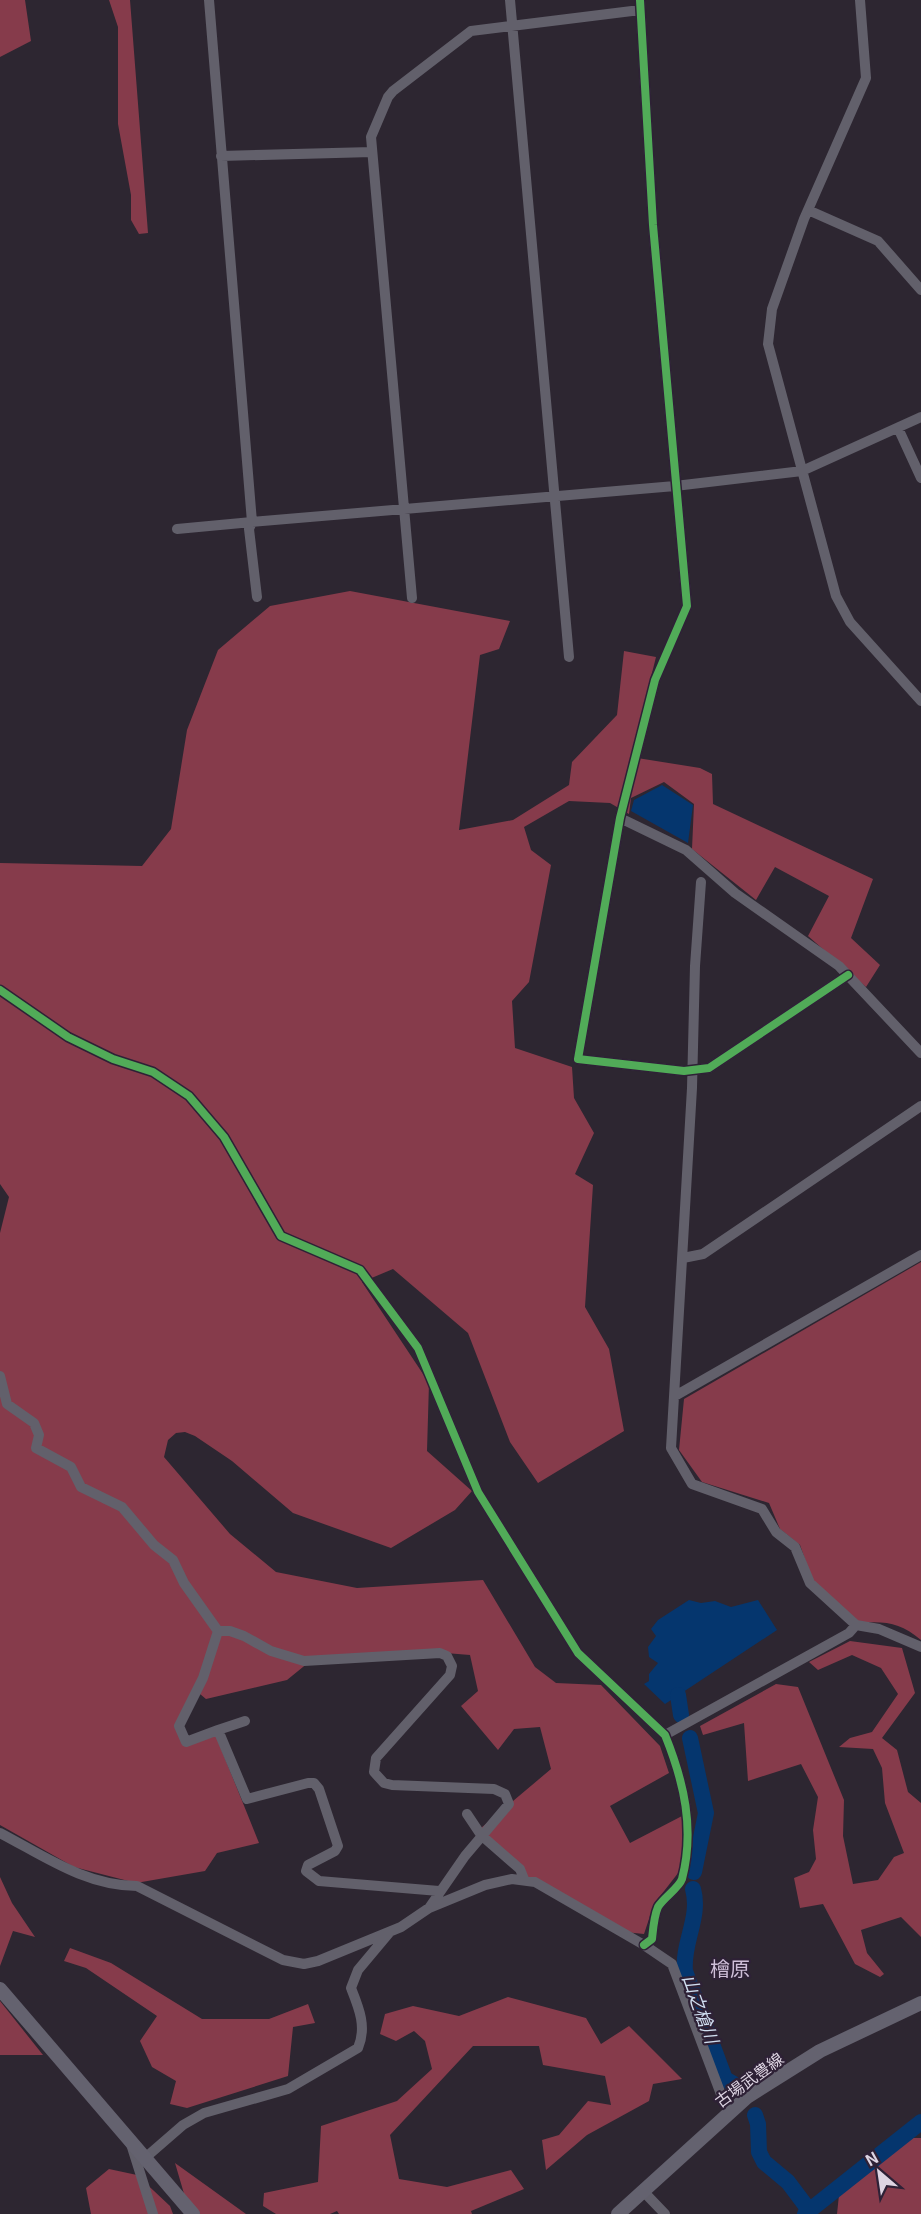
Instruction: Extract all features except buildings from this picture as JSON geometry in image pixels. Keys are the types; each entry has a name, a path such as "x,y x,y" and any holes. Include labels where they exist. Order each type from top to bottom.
{"main road":[{"path":"0,1989 128,2135 193,2214"},
{"name":"古場武豊線","path":"618,2214 747,2097 820,2051 921,2003"}],"street":[{"path":"209,0 252,522 249,529 257,597"},
{"path":"510,0 569,657"},
{"path":"860,0 866,78 808,210 776,299 768,329 770,354 836,596 850,622 921,701"},
{"path":"412,598 371,137 388,97 393,91 471,31 640,5 653,225 687,606 655,680 620,818 578,1059 692,1070 709,1068 848,975"},
{"path":"221,156 372,152"},
{"path":"808,210 878,242 921,290"},
{"path":"177,529 675,486 802,471 921,417"},
{"path":"898,428 921,478"},
{"path":"620,818 686,850 735,893 848,975 921,1053"},
{"path":"701,882 683,1258 670,1444 692,1484 762,1509 776,1532 799,1554 805,1577 856,1625 879,1629 921,1647"},
{"path":"0,990 68,1037 113,1059 153,1072 189,1096 224,1137 281,1236 360,1270 418,1348 472,1482 578,1653 665,1735 684,1791 688,1813 687,1842 682,1881 658,1908 652,1939 644,1945"},
{"path":"683,1258 703,1254 921,1106"},
{"path":"675,1396 921,1255"},
{"path":"0,1376 7,1404 34,1423 38,1430 36,1448 71,1467 81,1486 122,1507 153,1545 173,1560 184,1583 218,1631 244,1636 271,1651 304,1661 440,1653 447,1656 452,1666 450,1675 376,1758 374,1772 384,1783 392,1785 483,1788 500,1791 509,1804 481,1835 429,1908"},
{"path":"665,1735 849,1633 856,1625"},
{"path":"218,1631 203,1678 179,1726 186,1743 245,1721"},
{"path":"218,1730 247,1799 308,1783 314,1784 319,1789 338,1846 334,1851 308,1865 306,1871 313,1879 465,1894"},
{"path":"467,1814 481,1835 514,1863 524,1879"},
{"path":"0,1833 86,1878 116,1886 137,1886 283,1959 304,1964 318,1961 391,1931 429,1908 499,1881 524,1879 535,1882 644,1945 672,1964 722,2097 732,2111"},
{"path":"145,2158 183,2125 204,2113 288,2089 358,2048 363,2037 361,2012 351,1988 357,1970 391,1931"},
{"path":"128,2135 153,2214"},
{"path":"644,2191 665,2214"}],"shaded area":[{"path":"0,0 25,0 31,41 0,57"},
{"path":"109,0 130,0 148,233 139,234 131,220 131,195 118,124 118,27"},
{"path":"350,591 510,621 499,649 480,655 459,830 513,820 569,785 572,762 617,715 624,651 656,657 631,757 700,768 712,774 713,804 873,879 851,938 880,965 866,987 808,936 829,896 775,867 756,900 692,849 694,804 664,782 631,798 629,814 610,803 569,801 524,827 531,850 551,865 529,982 512,1001 515,1048 572,1067 574,1098 594,1133 575,1174 593,1185 585,1307 609,1349 624,1431 538,1483 510,1442 468,1333 393,1269 362,1282 429,1383 427,1451 472,1491 455,1510 391,1548 293,1513 232,1461 195,1436 185,1432 176,1433 168,1440 164,1457 230,1534 276,1572 357,1588 483,1580 535,1667 556,1683 601,1685 660,1746 669,1773 610,1806 630,1843 682,1816 682,1868 654,1904 644,1934 625,1932 523,1877 481,1828 551,1769 540,1727 514,1729 498,1750 461,1706 478,1691 470,1655 421,1651 314,1658 287,1680 206,1699 194,1689 175,1725 183,1745 216,1736 259,1843 217,1853 205,1871 136,1883 74,1867 0,1825 0,1233 9,1197 0,1184 0,863 142,866 171,829 187,730 218,650 270,606"},
{"path":"921,1262 921,1640 893,1624 859,1623 813,1582 800,1545 780,1529 769,1503 702,1482 679,1450 684,1399"},
{"path":"850,1641 902,1648 915,1693 882,1738 897,1750 908,1792 921,1803 921,1937 901,1917 861,1930 867,1953 884,1974 880,1977 855,1964 823,1904 800,1908 794,1878 809,1872 816,1859 813,1830 818,1797 801,1764 748,1781 744,1723 703,1735 700,1726 776,1684 798,1687 844,1800 843,1836 853,1884 878,1880 894,1857 904,1853 885,1803 882,1768 873,1749 839,1747 850,1738 872,1732 898,1694 881,1668 852,1655 818,1670 809,1662"},
{"path":"0,1877 12,1903 35,1937 13,1931 0,1966"},
{"path":"70,1948 111,1963 202,2019 269,2019 308,2004 315,2023 293,2027 288,2076 187,2108 170,2104 176,2081 152,2067 140,2041 157,2016 86,1968 64,1961"},
{"path":"508,1997 586,2018 601,2044 629,2026 682,2079 653,2084 649,2101 587,2135 546,2170 542,2140 559,2135 588,2101 611,2105 605,2076 543,2065 539,2046 473,2046 390,2135 399,2179 447,2187 511,2170 524,2189 471,2211 472,2214 339,2214 337,2211 330,2214 276,2214 263,2206 264,2193 318,2182 321,2126 397,2101 432,2069 425,2041 414,2031 396,2041 380,2034 385,2014 413,2006 459,2016"},
{"path":"0,2001 43,2055 0,2055"},
{"path":"905,2138 921,2138 921,2214 837,2214 839,2195"},
{"path":"175,2163 246,2214 190,2214"},
{"path":"109,2169 137,2175 170,2206 173,2214 91,2214 86,2188"}],"water":[{"path":"662,785 693,805 688,843 631,811 634,800"},
{"path":"689,1600 701,1603 715,1601 731,1607 758,1600 777,1630 665,1704 644,1684 649,1681 649,1674 658,1663 649,1657 648,1647 656,1636 651,1629 658,1620"}],"waterway":[{"name":"山之槍川","path":"678,1695 681,1715"},
{"name":"山之槍川","path":"690,1738 706,1813 694,1872"},
{"name":"山之槍川","path":"693,1889 695,1910 686,1950 685,1971 725,2079 737,2086"},
{"name":"山之槍川","path":"755,2115 758,2124 759,2152 764,2162 788,2182 809,2210"},
{"path":"805,2214 921,2122"}],"cycle path":[{"path":"640,0 653,225 687,606 655,680 620,818 578,1059 684,1071 709,1068 848,975"},
{"path":"0,990 68,1037 113,1059 153,1072 189,1096 224,1137 281,1236 360,1270 418,1348 478,1492 578,1653 665,1735 672,1753 685,1806 688,1842 686,1860 682,1879 658,1907 652,1939 644,1945"}],"district":[{"name":"檜原","path":"730,1969"}]}
